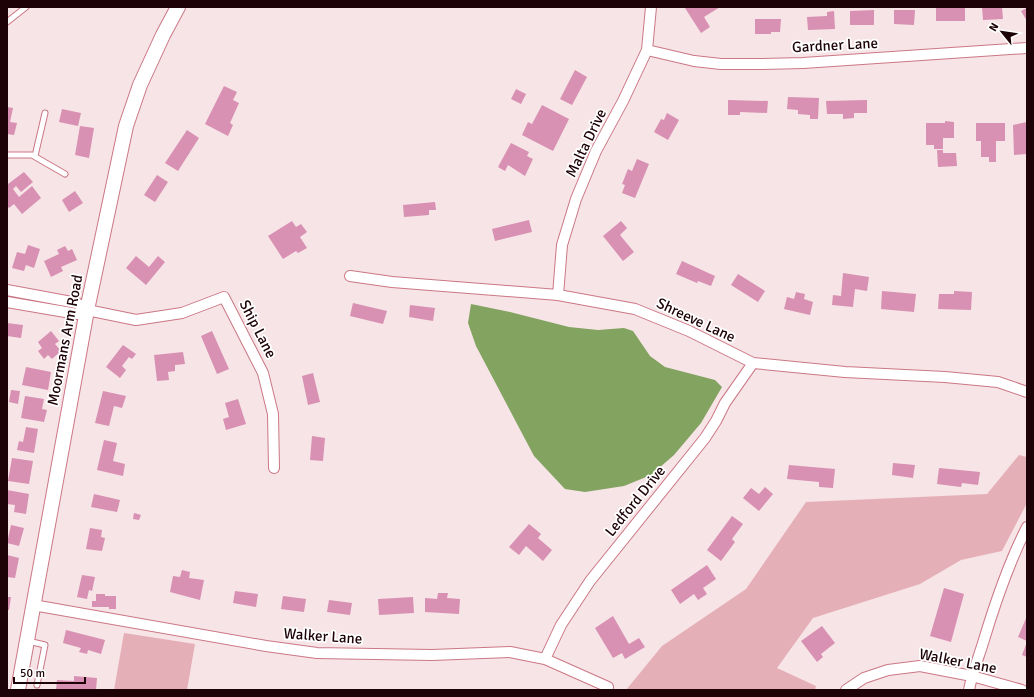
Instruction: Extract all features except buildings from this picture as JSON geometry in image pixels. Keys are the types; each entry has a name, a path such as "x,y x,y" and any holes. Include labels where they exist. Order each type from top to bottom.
{"street":[{"name":"Moormans Arm Road","path":"18,690 87,310 126,126 140,85 163,35 178,7"},
{"name":"Malta Drive","path":"558,295 562,245 576,199 596,151 623,101 646,50 651,7"},
{"name":"Gardner Lane","path":"646,50 694,61 721,64 760,64 803,63 1027,48"},
{"name":"Shreeve Lane","path":"350,276 392,282 558,295 635,309 689,331 752,363 845,372 945,377 998,382 1027,392"},
{"path":"7,290 77,304 87,310"},
{"name":"Ship Lane","path":"87,310 136,320 182,313 224,297 263,373 273,414 274,468"},
{"path":"7,302 77,314 87,310"},
{"name":"Ledford Drive","path":"545,659 561,625 590,581 705,438 725,403 752,363"},
{"path":"969,690 993,606 1004,576 1027,527"},
{"name":"Walker Lane","path":"33,605 266,646 316,653 432,655 510,652 545,659 608,687"},
{"name":"Walker Lane","path":"846,690 864,678 888,670 920,666 972,676 1022,690"}],"lane":[{"path":"7,22 26,7"},
{"path":"35,156 44,113"},
{"path":"7,155 25,154 35,156 66,174"},
{"path":"27,641 45,645 37,685"}],"shaded area":[{"path":"471,304 569,327 598,330 624,328 633,331 650,356 665,367 715,380 722,387 701,423 674,455 651,475 624,486 585,492 565,489 534,456 476,346 468,323"},
{"path":"1019,455 1027,457 1027,503 1002,551 961,560 920,584 813,618 777,668 816,686 815,690 626,690 662,646 746,589 806,502 987,494"},
{"path":"124,633 195,644 187,690 114,690"}]}
